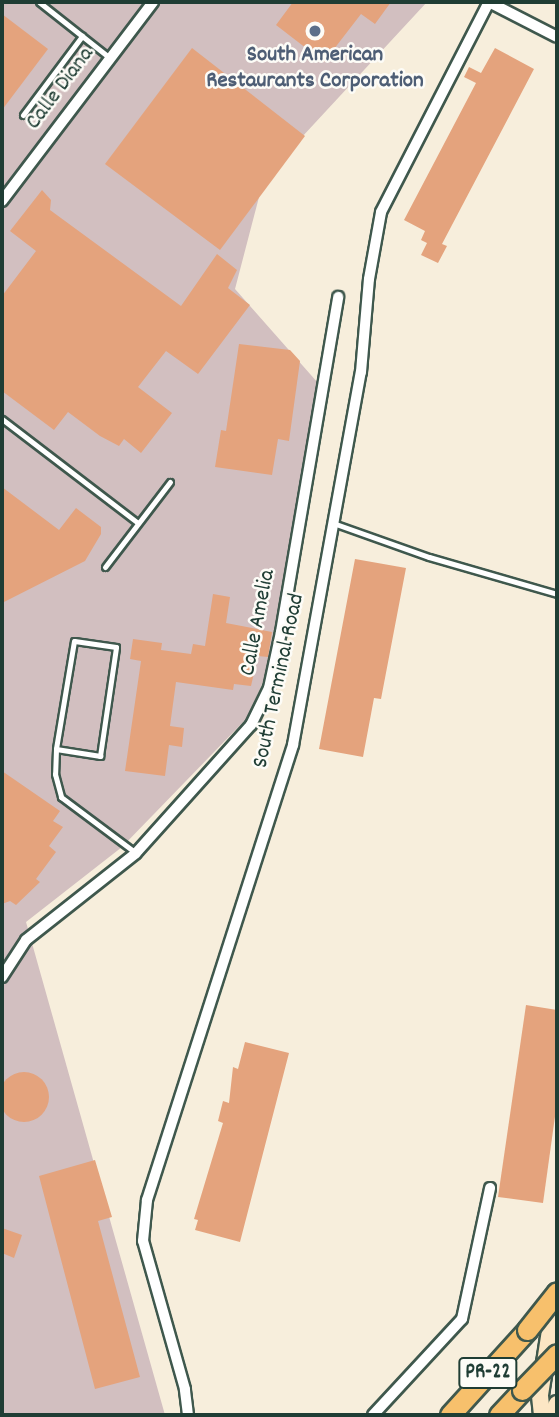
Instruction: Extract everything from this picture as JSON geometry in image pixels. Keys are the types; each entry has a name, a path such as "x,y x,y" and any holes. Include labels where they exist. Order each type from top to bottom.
{"highway":[{"name":"PR-22","path":"450,1415 527,1330 557,1292"},
{"name":"PR-22","path":"499,1415 557,1354"}],"street":[{"name":"Calle Diana","path":"2,201 153,2"},
{"path":"489,2 557,37"},
{"name":"South Terminal Road","path":"188,1415 185,1389 143,1241 147,1200 293,745 361,372 371,267 381,212 489,2"},
{"name":"Calle Amelia","path":"2,977 26,940 136,853 251,725 269,688 338,297"},
{"path":"373,1415 461,1319 490,1188"},
{"path":"542,1415 540,1395 557,1283"},
{"path":"552,1415 557,1404"}],"lane":[{"path":"39,2 110,58"},
{"path":"23,115 82,36"},
{"path":"2,419 138,523"},
{"path":"105,567 170,482"},
{"path":"333,523 557,594"},
{"path":"56,749 100,756 116,647 74,640 56,749 61,797 136,853"}],"shaded area":[{"path":"2,2 427,2 264,178 235,289 318,383 271,664 247,718 122,847 26,922 165,1415 2,1415"}],"building":[{"name":"South American Restaurants Corporation","path":"293,2 391,2 375,24 361,14 324,62 276,25"},
{"path":"2,14 48,49 2,110"},
{"path":"192,48 305,136 220,250 105,164"},
{"path":"495,48 534,69 442,244 447,246 438,263 421,255 427,243 421,240 425,231 404,220 476,83 464,77 469,67 481,73"},
{"path":"42,190 51,200 50,210 181,306 217,254 237,270 228,288 250,305 198,374 166,351 138,387 172,413 141,453 124,439 119,446 100,436 68,412 54,430 2,391 2,296 36,251 10,231"},
{"path":"239,344 290,350 300,361 289,441 278,439 272,475 215,467 221,430 226,431"},
{"path":"2,487 59,530 76,508 101,527 101,534 85,561 2,603"},
{"path":"355,559 406,568 381,699 374,698 363,757 319,749"},
{"path":"213,594 230,597 226,623 272,632 268,657 258,656 251,686 234,684 233,690 176,682 170,726 184,728 182,747 169,745 165,776 125,771 141,661 130,659 133,639 162,643 161,650 191,654 193,644 205,646"},
{"path":"2,771 60,811 53,821 63,827 49,846 56,852 36,879 40,882 16,905 10,901 2,904"},
{"path":"526,1005 557,1010 557,1102 543,1203 498,1197"},
{"path":"245,1042 289,1053 240,1242 195,1230 198,1220 194,1219 223,1123 218,1121 223,1101 229,1103 233,1067 238,1069"},
{"path":"24,1072 42,1079 49,1097 42,1115 24,1122 6,1115 -1,1097 6,1079"},
{"path":"95,1160 112,1217 98,1221 140,1377 95,1389 39,1176"},
{"path":"2,1228 22,1235 14,1258 2,1253"}],"place":[{"name":"South American Restaurants Corporation","path":"315,31"}]}
